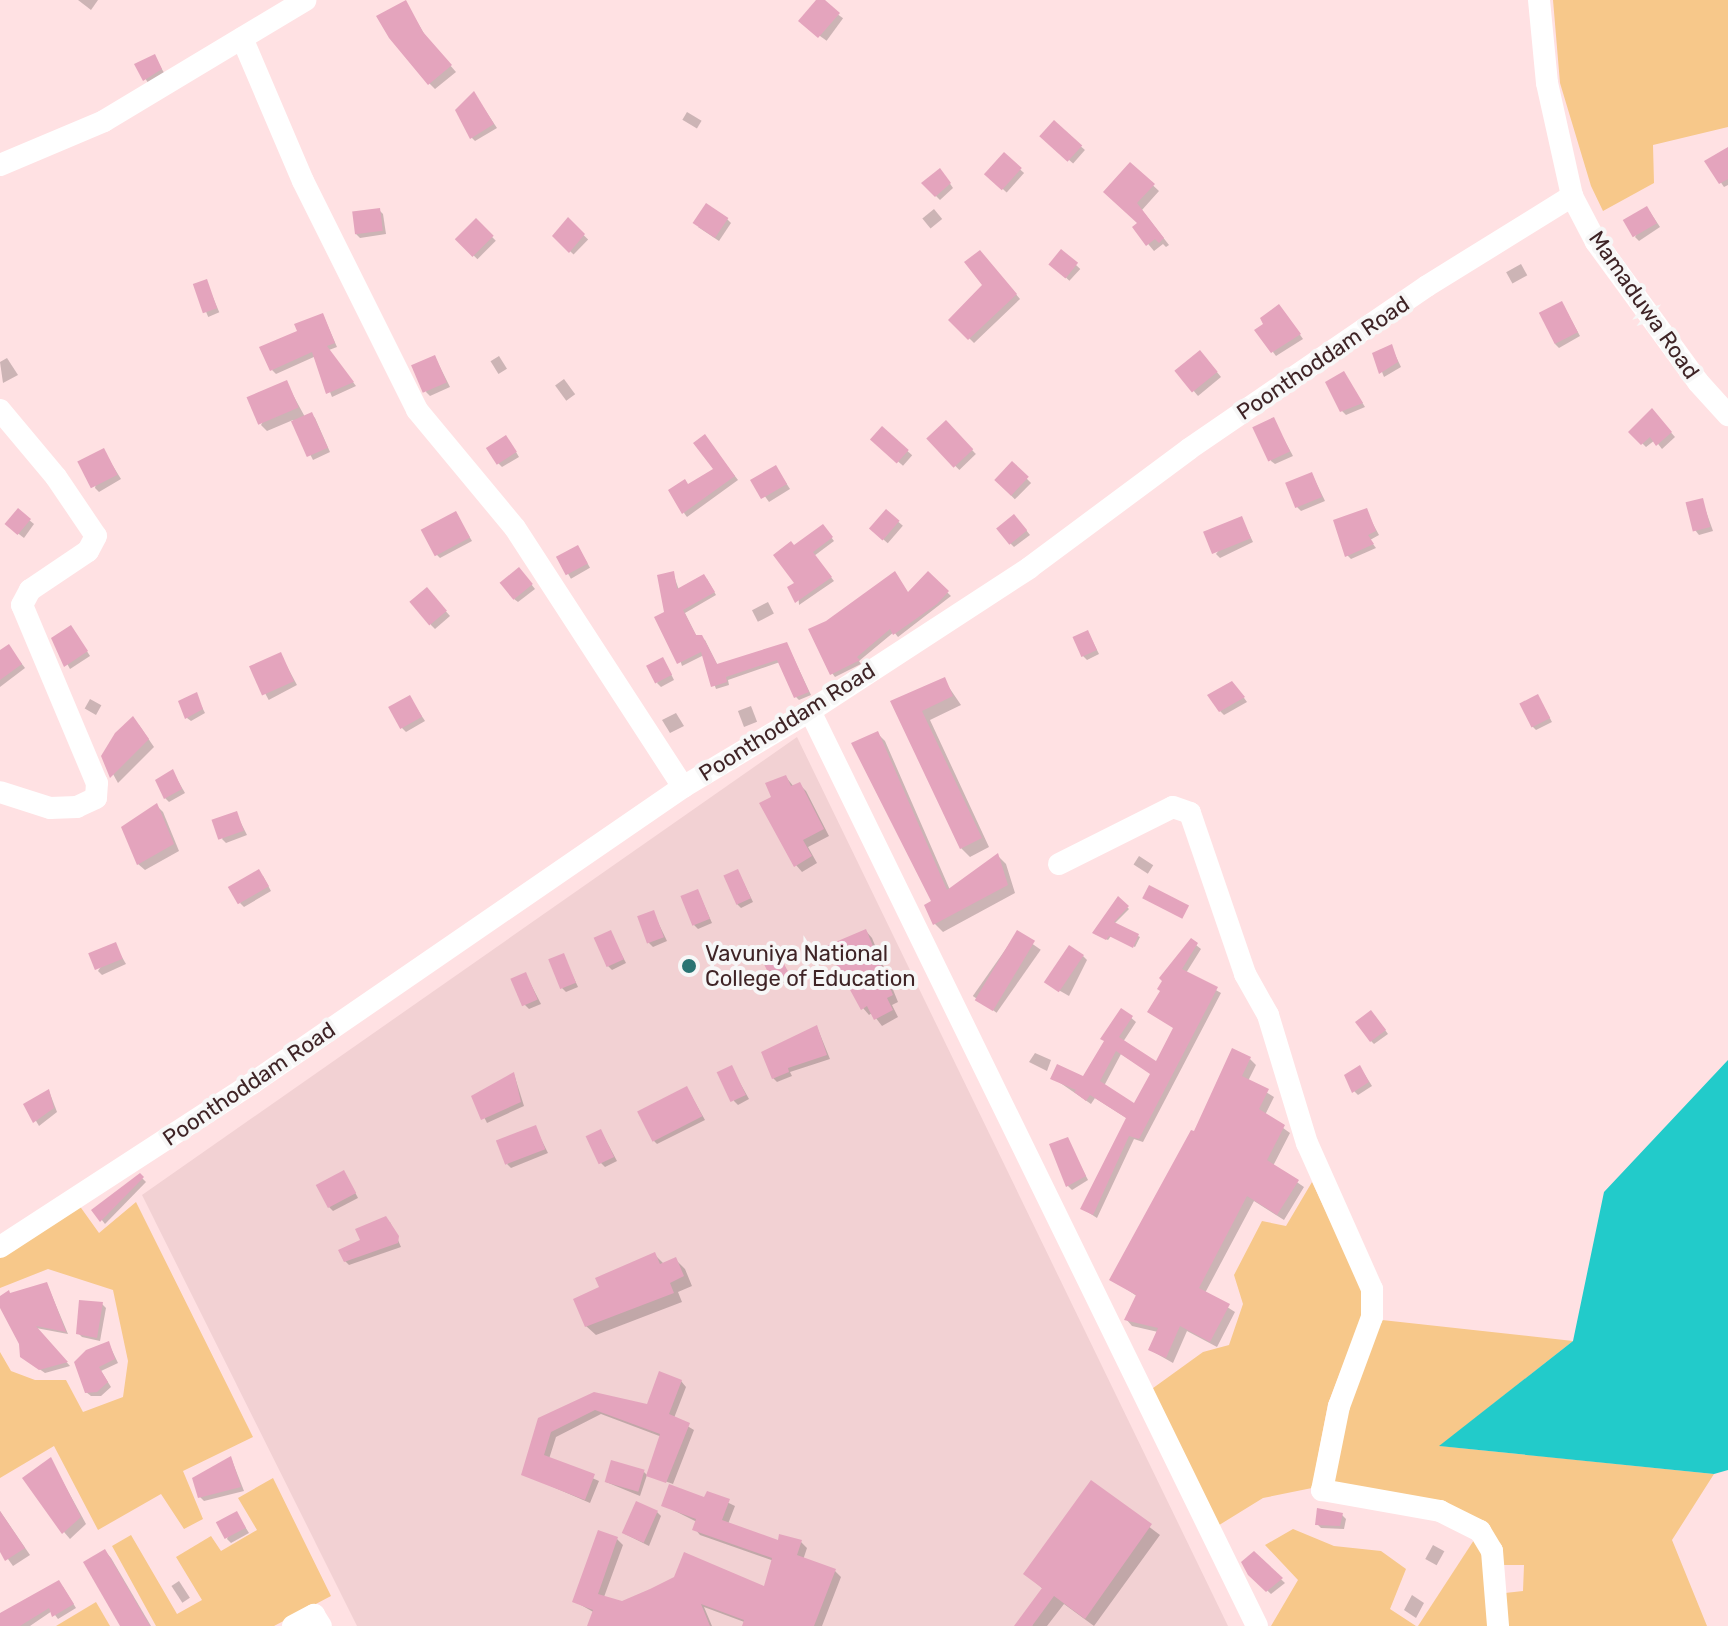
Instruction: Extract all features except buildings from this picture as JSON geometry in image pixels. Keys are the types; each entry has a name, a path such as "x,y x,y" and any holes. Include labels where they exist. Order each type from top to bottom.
{"street":[{"path":"0,165 104,121 305,0"},
{"name":"Mamaduwa Road","path":"1539,0 1547,83 1572,196 1596,242 1698,382 1728,415"},
{"path":"242,38 303,181 417,410 515,528 683,787"},
{"name":"Poonthoddam Road","path":"0,1247 254,1082 683,787 810,711 1029,568 1189,449 1427,286 1572,196"},
{"path":"0,410 56,477 96,536 88,551 30,590 22,605 97,783 96,798 77,807 50,808 0,792"},
{"path":"810,711 1257,1626"},
{"path":"1059,864 1173,807 1190,813 1245,974 1268,1015 1307,1143 1372,1289 1372,1317 1339,1406 1322,1490 1440,1511 1480,1531 1492,1551 1498,1626"},
{"path":"293,1626 314,1615 321,1626"}],"shaded area":[{"path":"1553,0 1728,0 1728,127 1653,145 1654,183 1603,211 1591,186 1560,83"},
{"name":"Vavuniya National College of Education","path":"797,737 1228,1626 357,1626 142,1195"},
{"path":"1312,1182 1363,1290 1362,1316 1328,1404 1312,1488 1263,1498 1216,1527 1149,1391 1203,1352 1229,1345 1243,1304 1234,1275 1262,1221 1286,1226"},
{"path":"136,1202 253,1437 183,1471 203,1519 184,1529 161,1494 98,1530 54,1446 0,1478 0,1352 11,1371 35,1380 66,1380 83,1412 123,1397 128,1361 113,1290 48,1269 0,1288 0,1257 79,1205 99,1233"},
{"path":"1382,1320 1573,1341 1440,1446 1714,1474 1672,1540 1707,1626 1507,1626 1505,1593 1523,1591 1524,1565 1500,1565 1484,1527 1331,1483 1347,1409"},
{"path":"273,1478 331,1596 274,1626 156,1626 112,1546 131,1535 177,1614 202,1600 176,1557 211,1536 221,1551 257,1530 238,1498"},
{"path":"1293,1529 1334,1546 1381,1551 1406,1569 1390,1609 1416,1626 1271,1626 1298,1580 1265,1545"},
{"path":"1474,1540 1484,1555 1488,1626 1418,1626"},
{"path":"96,1602 110,1626 56,1626"}],"water":[{"path":"1728,1060 1728,1470 1714,1474 1439,1446 1573,1341 1604,1192"}],"place":[{"name":"Vavuniya National College of Education","path":"689,966"}]}
